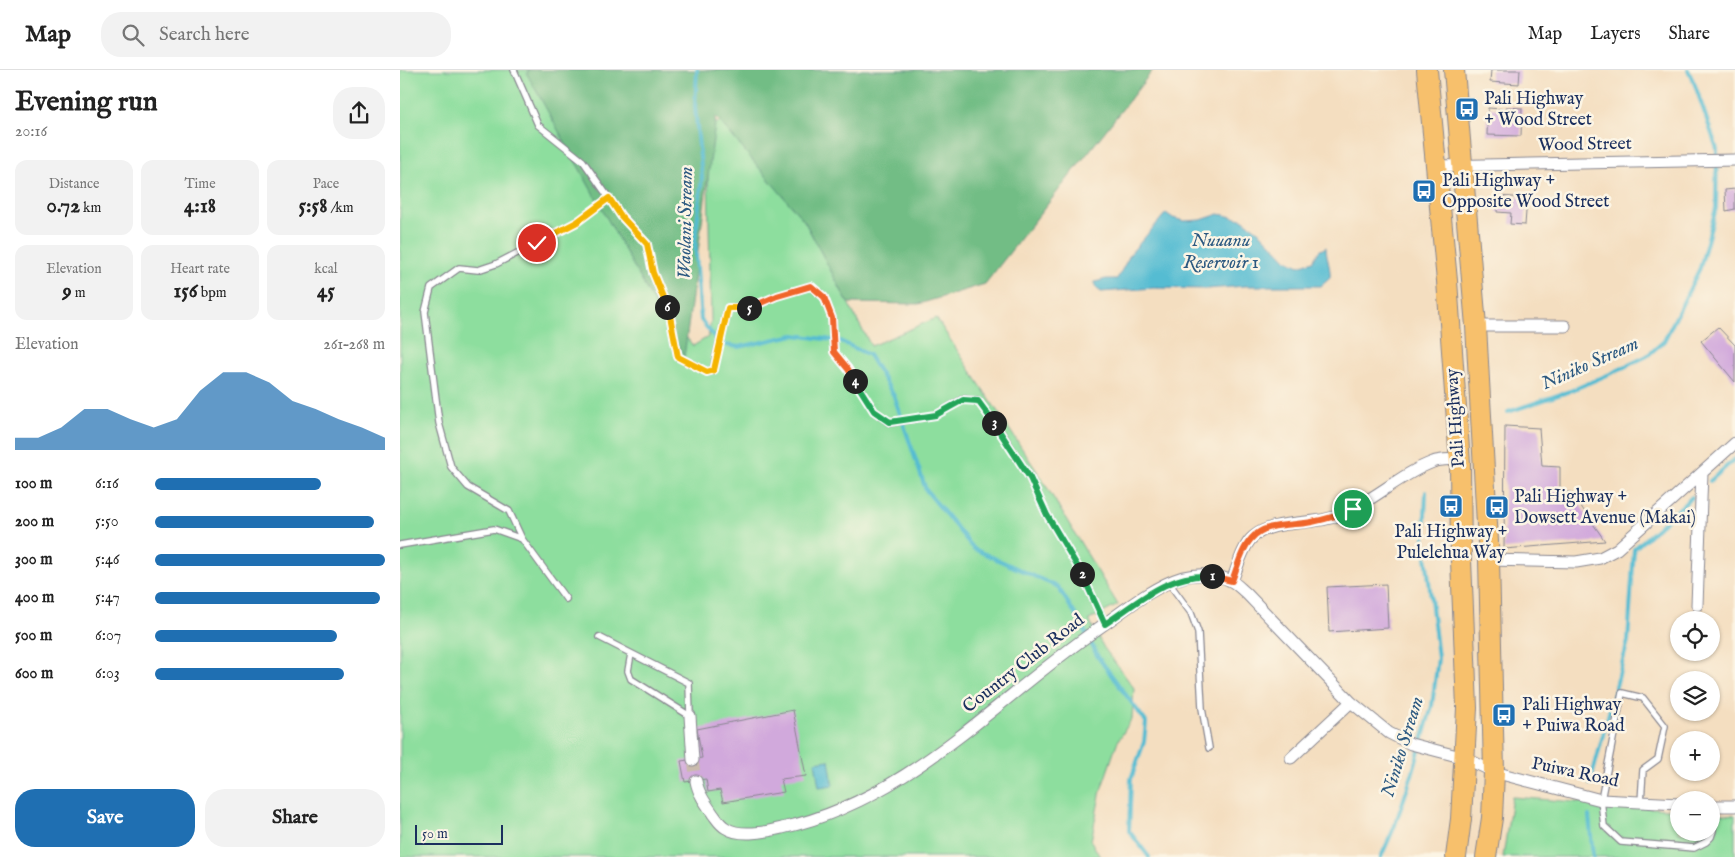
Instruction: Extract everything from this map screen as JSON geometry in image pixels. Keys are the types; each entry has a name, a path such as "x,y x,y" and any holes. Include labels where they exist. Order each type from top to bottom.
{"highway":[{"name":"Pali Highway","path":"1427,70 1447,281 1459,461 1467,708 1466,758 1456,857"},
{"name":"Pali Highway","path":"1454,70 1476,326 1489,560 1494,772 1492,818 1486,857"},
{"path":"1459,461 1468,471 1469,528 1472,550 1476,557 1489,560"},
{"path":"1464,643 1472,631 1472,583 1476,571 1489,560"}],"street":[{"name":"Wood Street","path":"1436,166 1732,160"},
{"path":"1476,326 1565,326"},
{"path":"1489,560 1576,562 1600,558 1618,549 1735,443"},
{"path":"1232,581 1246,546 1251,538 1262,531 1270,527 1336,517 1434,461 1459,461"},
{"path":"1697,605 1702,473"},
{"name":"Country Club Road","path":"696,780 700,794 711,811 720,824 729,830 762,832 814,821 855,803 920,766 1034,679 1076,644 1163,585 1183,577 1199,575 1214,576 1232,581 1352,702 1388,733 1411,744 1466,758 1494,772"},
{"path":"1291,758 1352,702"},
{"path":"690,716 693,760"},
{"name":"Puiwa Road","path":"1494,772 1601,800 1670,804"},
{"path":"1720,806 1735,806"}],"lane":[{"path":"514,70 538,125 583,161 621,216 647,244 653,273 670,316 678,357 707,372 714,370 728,308 748,309 777,296 811,286 824,297 832,318 834,352 848,369 874,411 890,422 895,422 936,415 963,400 978,401 1003,435 1030,478 1047,515 1079,569 1101,626"},
{"path":"566,599 522,539 510,511 468,486 451,467 439,423 425,312 432,288 459,268 478,270 496,264 577,222 609,198"},
{"path":"400,545 494,529 522,539"},
{"path":"1169,584 1191,613 1198,632 1202,708 1209,748"},
{"path":"599,637 689,683 690,716"},
{"path":"631,654 628,671 631,680 690,716"},
{"path":"1640,802 1643,770 1658,758 1665,726 1643,698 1622,693 1601,800 1604,826 1621,842 1694,848 1707,841"}],"green space":[{"path":"400,70 540,70 681,330 693,346 708,337 711,321 707,126 730,119 805,222 871,346 936,318 1042,479 1118,605 1089,620 1104,648 1134,688 1132,718 1117,743 1101,790 1091,841 1100,857 400,857"},
{"path":"528,70 1153,70 985,284 919,304 848,303 805,222 716,117 684,357 527,74"},
{"path":"1512,797 1670,809 1670,841 1720,841 1720,814 1735,815 1735,857 1503,857"}],"water":[{"name":"Nuuanu Reservoir 1","path":"1166,213 1173,218 1184,221 1201,220 1219,214 1242,219 1262,234 1287,260 1299,266 1313,261 1319,251 1326,247 1330,278 1321,286 1245,286 1206,289 1153,288 1101,292 1095,287 1095,282 1117,279 1131,253"},
{"path":"829,760 833,785 819,787 815,762"}],"building":[{"path":"1491,70 1520,70 1519,84 1490,82"},
{"path":"1506,107 1522,108 1521,136 1487,135 1488,108 1502,109 1501,116 1506,116"},
{"path":"1735,189 1735,209 1726,211 1725,190"},
{"path":"1498,196 1527,198 1525,225 1510,224 1511,213 1497,212"},
{"path":"1718,327 1735,345 1735,382 1701,341"},
{"path":"1505,426 1539,428 1542,466 1560,467 1560,492 1571,492 1605,541 1504,549"},
{"path":"1386,584 1388,628 1329,632 1327,587"},
{"path":"793,710 806,776 781,779 784,792 723,802 720,790 708,792 706,779 685,782 681,761 702,758 697,729"}],"waterway":[{"name":"Waolani Stream","path":"697,70 695,107 702,177 695,242 701,320 720,344 739,347 794,335 840,341 869,355 894,396 926,490 974,549 1058,587 1080,622 1098,657 1146,722 1144,742 1131,779 1129,831 1149,857"},
{"name":"Niniko Stream","path":"1508,412 1570,391 1612,373 1647,356 1664,341 1700,268 1716,208 1717,149 1688,70"},
{"path":"1710,481 1735,459"},
{"name":"Niniko Stream","path":"1381,857 1394,828 1412,775 1432,706 1438,658 1424,539 1426,492"},
{"path":"1590,784 1628,641 1634,549 1692,497"},
{"path":"1589,816 1593,857"}],"tunnel":[{"path":"693,760 696,781"}],"place":[{"name":"Pali Highway + Wood Street","path":"1467,109"},
{"name":"Pali Highway + Opposite Wood Street","path":"1424,191"},
{"name":"Pali Highway + Pulelehua Way","path":"1451,506"},
{"name":"Pali Highway + Dowsett Avenue (Makai)","path":"1497,507"},
{"name":"Pali Highway + Puiwa Road","path":"1504,715"}],"route":[{"path":"537,243 577,222 609,198 621,216 647,244 653,273 670,316 678,357 707,372 714,370 728,308 748,309 777,296 811,286 824,297 832,318 834,352 848,369 874,411 890,422 936,415 963,400 978,401 1003,435 1030,478 1047,515 1079,569 1105,624 1163,585 1183,577 1214,576 1232,581 1251,538 1270,527 1336,517 1353,509"}]}
